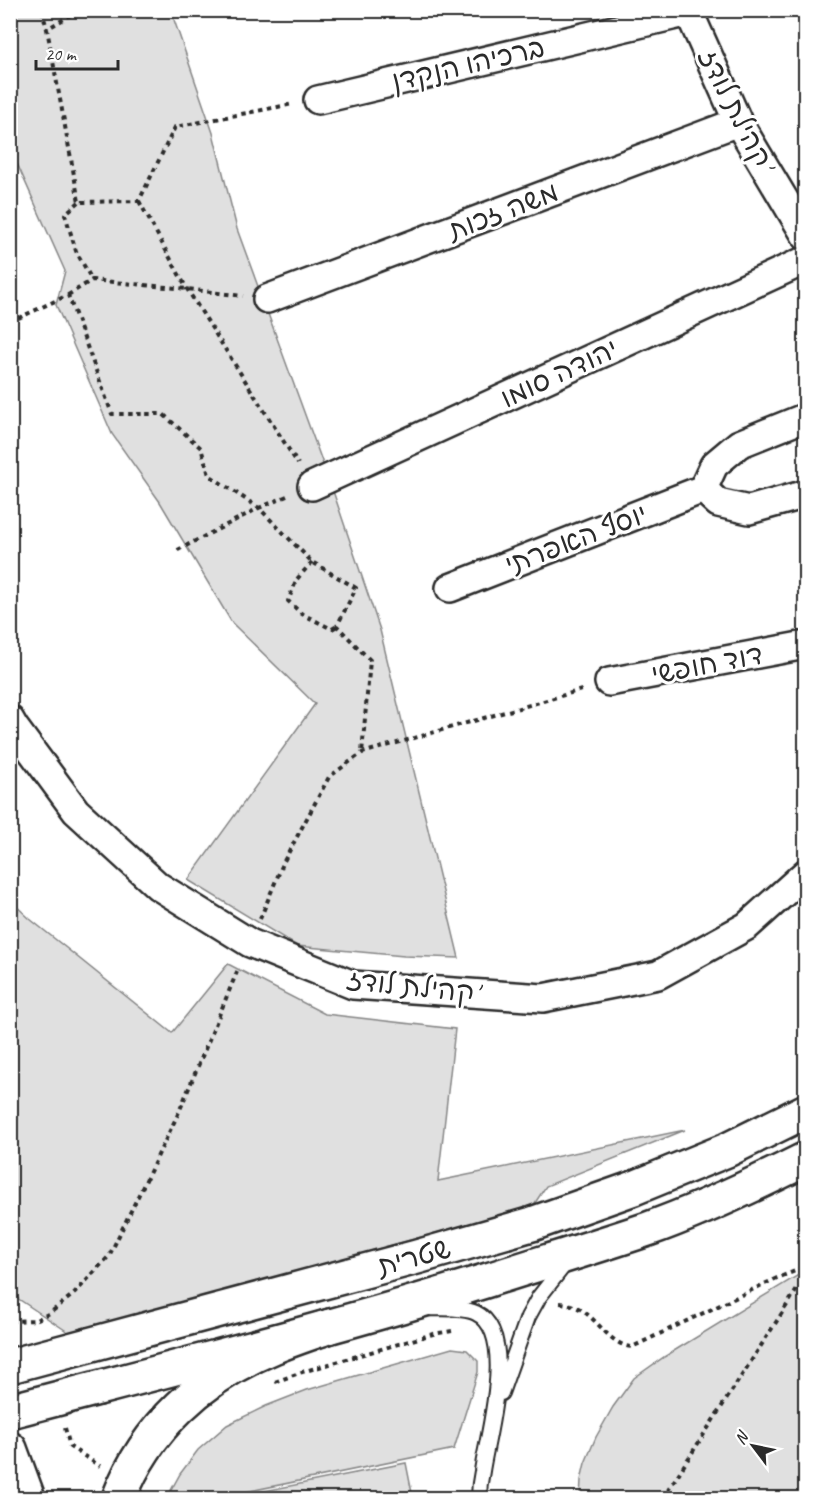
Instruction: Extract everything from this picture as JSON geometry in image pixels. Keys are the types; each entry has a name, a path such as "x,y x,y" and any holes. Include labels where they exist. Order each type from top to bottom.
{"street":[{"name":"ברכיהו הנקדן","path":"318,100 688,11"},
{"name":"קהילת לודז'","path":"688,11 738,122 806,236"},
{"name":"משה זכות","path":"267,299 738,122"},
{"name":"יהודה סומו","path":"312,486 806,260"},
{"path":"806,417 738,444 714,465 703,489 718,503 749,510 806,494"},
{"name":"יוסף האפרתי","path":"450,588 703,489"},
{"name":"דוד חופשי","path":"609,682 800,646 806,647"},
{"name":"קהילת לודז'","path":"10,720 76,810 158,886 250,943 353,986 543,998 657,975 747,926 806,873"},
{"name":"שטרית","path":"10,1366 532,1224 686,1167 727,1150 806,1111"},
{"name":"שטרית","path":"10,1411 402,1306 574,1253 650,1228 748,1188 806,1159"},
{"path":"119,1498 135,1464 150,1440 200,1389 234,1367 273,1347 330,1326"},
{"path":"10,1449 28,1498"}],"lane":[{"path":"494,1412 534,1305 551,1279 574,1253"},
{"path":"402,1306 469,1310 483,1317 491,1327 497,1343 498,1369 494,1412 481,1472 479,1498"}],"path":[{"path":"42,10 79,202"},
{"path":"47,29 79,10"},
{"path":"139,201 175,127 318,100"},
{"path":"92,280 75,251 65,214 79,202 139,201"},
{"path":"139,201 187,289 312,486 259,508 174,552"},
{"path":"10,322 68,295 92,280 267,299"},
{"path":"68,295 112,414 163,414 201,448 209,475 259,508 312,562 356,588 337,626 332,629 302,614 288,601 297,579 312,562"},
{"path":"337,626 370,660 362,753"},
{"path":"10,1322 36,1320 50,1313 75,1293 109,1256 179,1112 284,861 328,777 362,753 609,682"},
{"path":"534,1305 563,1303 574,1306 594,1319 617,1342 632,1347 806,1266"},
{"path":"663,1498 798,1288 806,1282"},
{"path":"268,1385 302,1372 433,1334 464,1331 471,1334 483,1317"}],"shaded area":[{"path":"10,11 171,11 213,133 237,229 334,494 380,630 459,958 404,956 297,946 188,880 315,704 232,623 160,502 112,434 56,305 65,271 11,150"},
{"path":"11,901 30,919 172,1033 228,964 325,1014 455,1029 438,1181 685,1130 546,1186 533,1206 71,1334 17,1298 11,1287"},
{"path":"805,1271 805,1498 580,1498 585,1463 596,1437 613,1407 634,1378 664,1357"},
{"path":"452,1348 467,1350 478,1361 478,1372 454,1449 216,1498 169,1498 180,1474 198,1450 227,1425 307,1390"},
{"path":"406,1463 413,1498 229,1498"}]}
